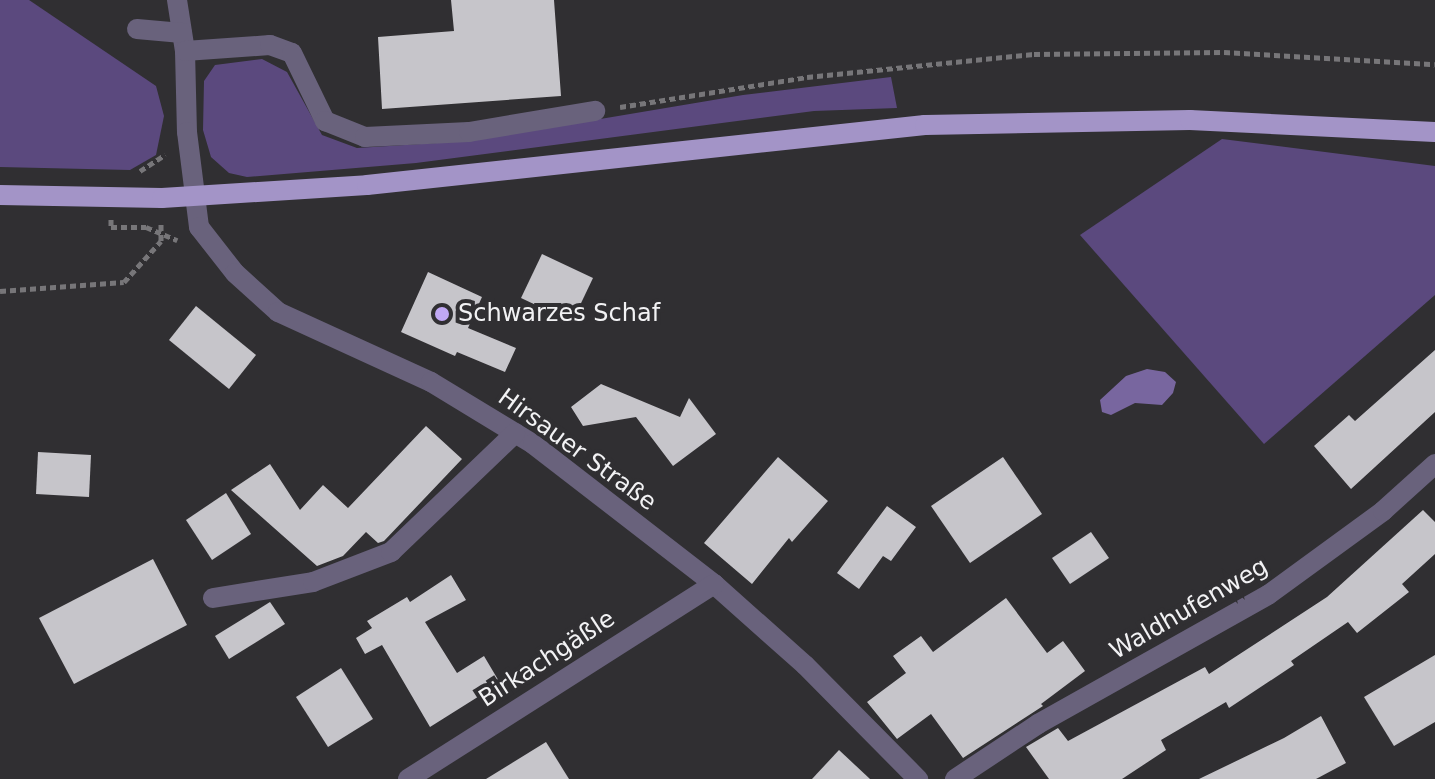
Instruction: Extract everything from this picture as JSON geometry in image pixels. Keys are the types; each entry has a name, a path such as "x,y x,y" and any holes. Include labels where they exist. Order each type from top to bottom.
{"main road":[{"path":"0,195 162,198 367,185 925,125 1190,120 1435,132"}],"street":[{"name":"Hirsauer Straße","path":"177,0 184,42 187,132 199,227 235,273 278,312 431,382 515,433 714,584 805,665 918,779"},
{"path":"137,29 184,42 270,45 292,53 325,121 365,137 469,132 595,111"},
{"path":"213,598 313,582 391,552 515,433"},
{"name":"Waldhufenweg","path":"955,779 1038,724 1292,579 1383,511 1435,464"},
{"name":"Birkachgäßle","path":"408,779 714,584"}],"path":[{"path":"595,111 807,77 1034,54 1224,52 1435,64"},
{"path":"0,291 124,282 161,241 162,198"}],"shaded area":[{"path":"0,0 29,0 156,86 164,116 156,155 130,170 0,167"},
{"path":"262,59 287,72 322,135 357,148 469,141 743,95 891,77 897,108 814,111 416,163 247,177 229,173 211,157 203,130 204,81 215,65"},
{"path":"1222,139 1435,166 1435,295 1264,444 1080,235"},
{"path":"1147,369 1165,372 1176,382 1173,393 1162,405 1135,403 1111,415 1102,412 1100,400 1126,376"}],"building":[{"path":"451,0 554,0 561,96 382,109 378,37 454,31"},
{"path":"542,254 593,278 572,322 521,298"},
{"name":"Schwarzes Schaf","path":"428,272 482,297 468,328 516,348 505,372 457,352 455,356 401,332"},
{"path":"196,306 256,355 229,389 169,340"},
{"path":"1435,350 1435,412 1351,489 1314,446 1349,415 1355,421"},
{"path":"601,384 680,417 689,398 716,434 673,466 636,417 583,426 571,407"},
{"path":"426,426 462,459 384,541 378,543 366,532 343,556 317,566 231,490 270,464 300,510 323,485 348,508"},
{"path":"38,452 91,455 89,497 36,494"},
{"path":"778,457 828,501 792,542 789,538 752,584 704,543"},
{"path":"1003,457 1042,514 970,563 931,506"},
{"path":"226,493 251,534 212,560 186,520"},
{"path":"887,506 916,527 891,561 883,556 859,589 837,573"},
{"path":"1423,510 1435,522 1435,554 1402,584 1409,592 1357,633 1348,622 1291,661 1294,665 1229,708 1226,702 1161,740 1166,750 1122,779 1049,779 1026,747 1058,728 1068,741 1205,667 1209,674 1327,597"},
{"path":"1091,532 1109,558 1070,584 1052,558"},
{"path":"153,559 187,625 74,684 39,618"},
{"path":"451,575 466,600 425,622 457,673 484,656 500,683 430,727 382,645 365,654 356,638 372,628 367,621 407,597 410,602"},
{"path":"1006,598 1047,653 1063,641 1085,671 1041,704 1043,706 963,758 931,714 897,739 867,702 906,673 893,656 921,636 933,652"},
{"path":"270,602 285,624 229,659 215,636"},
{"path":"1435,655 1435,722 1394,746 1364,697"},
{"path":"341,668 373,719 328,747 296,697"},
{"path":"1321,716 1346,763 1316,779 1199,779 1284,738"},
{"path":"546,742 569,779 486,779"},
{"path":"839,750 870,779 812,779"}],"place":[{"name":"Schwarzes Schaf","path":"442,314"}]}
